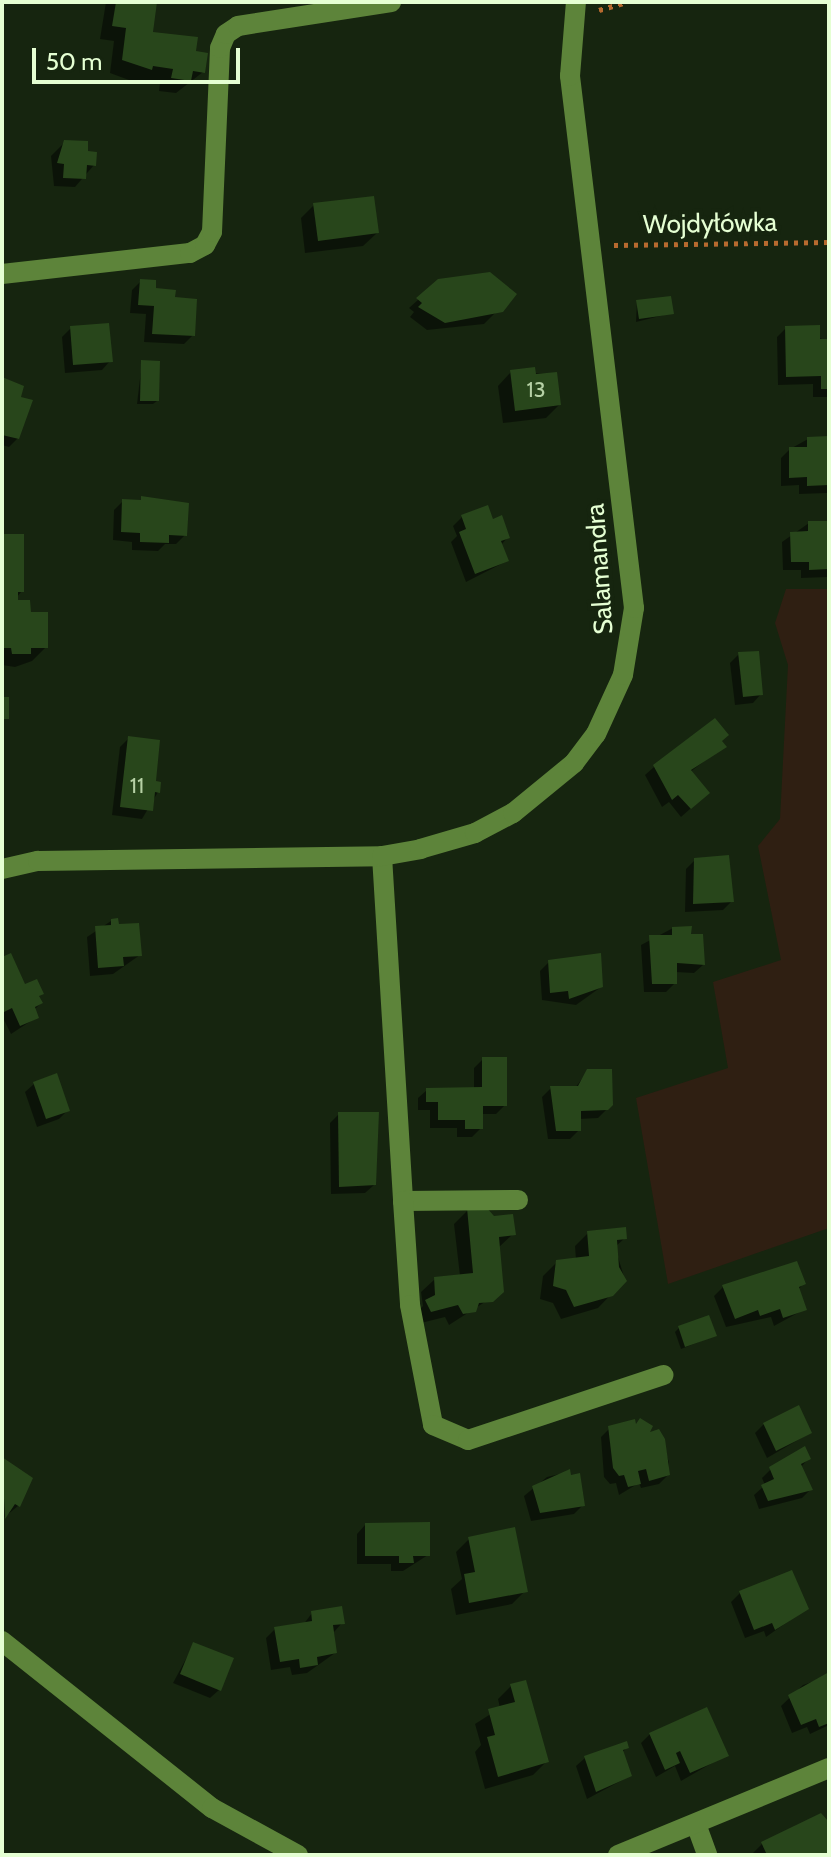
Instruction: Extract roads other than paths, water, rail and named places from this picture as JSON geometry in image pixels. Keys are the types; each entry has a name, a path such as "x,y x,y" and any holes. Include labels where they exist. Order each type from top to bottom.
{"street":[{"path":"2,274 190,253 205,245 212,232 220,48 226,34 247,24 391,2"},
{"name":"Salamandra","path":"2,869 38,861 382,856 475,833 535,797 574,763 596,734 623,675 633,640 632,574 570,76 576,2"},
{"path":"382,856 410,1305 433,1425 468,1440 663,1375"},
{"path":"403,1201 518,1200"},
{"path":"2,1641 212,1808 298,1855"},
{"path":"618,1855 829,1768"},
{"path":"696,1824 707,1855"}]}
